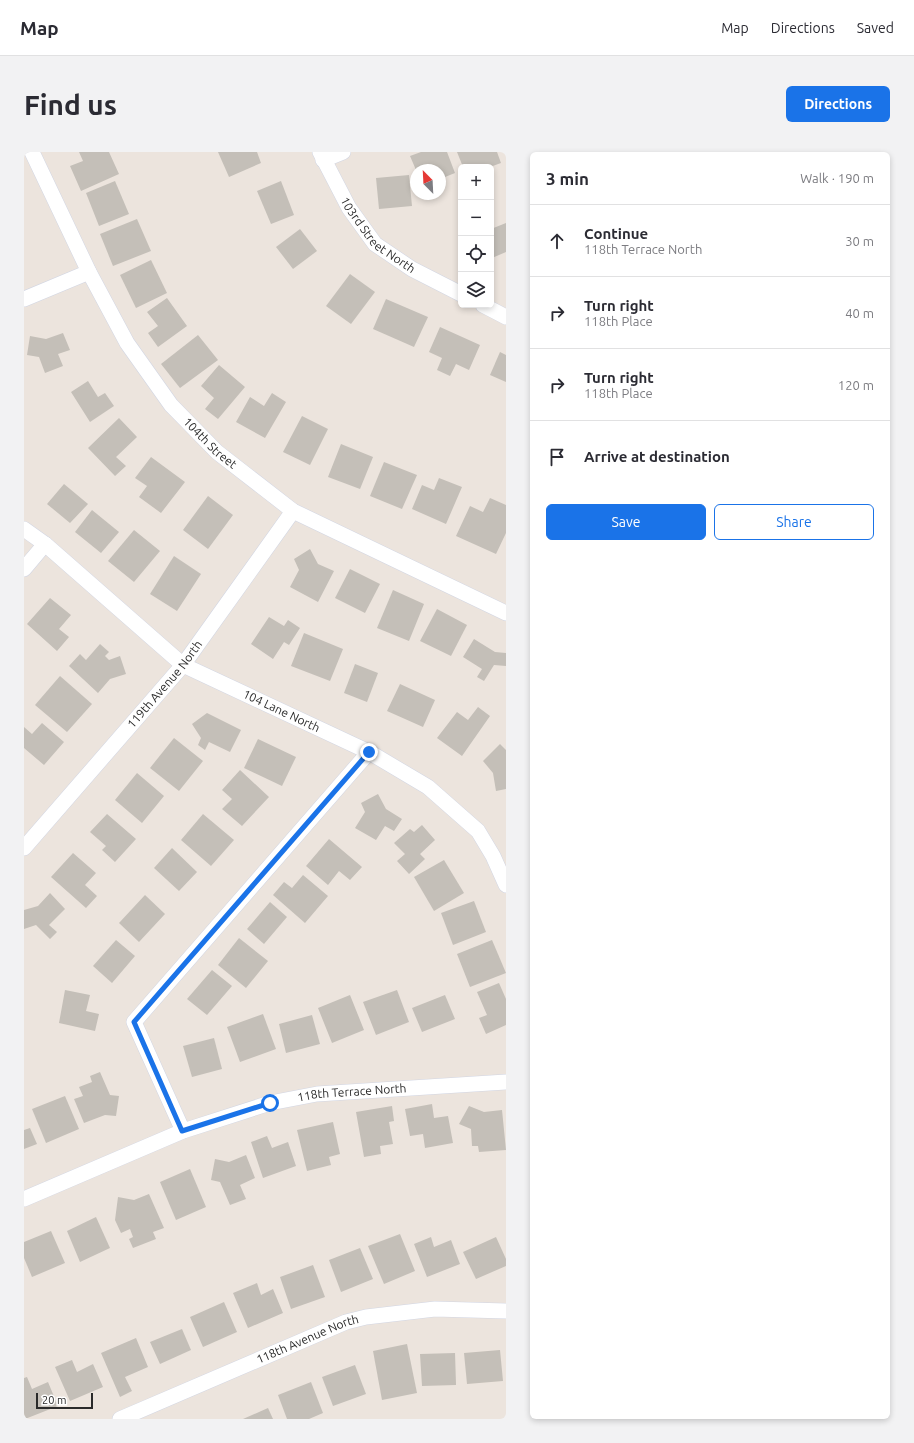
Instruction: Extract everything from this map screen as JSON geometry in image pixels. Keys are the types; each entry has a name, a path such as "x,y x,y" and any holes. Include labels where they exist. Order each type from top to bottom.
{"street":[{"name":"104th Street","path":"32,152 89,272 127,343 171,405 217,452 293,511 506,613"},
{"path":"322,156 343,152"},
{"name":"103rd Street North","path":"322,156 349,208 375,244 412,269 458,292"},
{"path":"24,299 89,272"},
{"path":"489,308 506,317"},
{"name":"119th Avenue North","path":"24,848 183,665 293,511"},
{"name":"104 Lane North","path":"24,529 45,544 183,665 369,752 428,786 478,831 493,856 506,885"},
{"path":"24,568 45,544"},
{"path":"182,1131 134,1022 369,752"},
{"name":"118th Terrace North","path":"24,1199 182,1131 270,1103 317,1094 506,1082"},
{"name":"118th Avenue North","path":"120,1419 346,1322 366,1317 435,1309 506,1311"}],"building":[{"path":"79,152 109,152 119,174 81,191 70,166 83,161"},
{"path":"218,152 257,152 261,163 229,177"},
{"path":"421,152 447,152 455,173 446,177 446,164 413,164 410,156"},
{"path":"457,152 497,152 501,163 494,166 494,164 462,164"},
{"path":"409,175 410,200 411,200 412,206 379,209 376,178"},
{"path":"115,181 129,214 99,226 86,193"},
{"path":"281,181 294,215 271,224 257,191"},
{"path":"137,219 151,251 113,266 100,234"},
{"path":"506,223 506,252 494,257 494,236 494,228"},
{"path":"300,229 317,251 293,269 276,247"},
{"path":"151,260 167,293 136,308 120,275"},
{"path":"350,274 375,292 351,324 326,306"},
{"path":"167,298 187,326 158,347 148,333 158,326 147,312"},
{"path":"386,299 428,317 414,347 373,329"},
{"path":"440,327 480,345 469,370 456,364 450,376 437,370 442,358 429,352"},
{"path":"63,333 70,350 58,354 63,366 45,373 39,357 27,355 30,336 46,339"},
{"path":"198,335 218,360 180,388 161,364"},
{"path":"500,352 506,355 506,382 490,375"},
{"path":"219,365 245,387 218,419 205,409 214,398 201,386"},
{"path":"88,381 98,397 105,393 114,406 90,422 71,392"},
{"path":"272,393 286,402 265,438 236,422 250,397 264,406"},
{"path":"302,416 328,429 310,465 283,452"},
{"path":"119,418 137,437 116,457 126,466 115,476 88,448"},
{"path":"341,444 373,457 360,489 328,477"},
{"path":"151,457 185,482 161,513 139,497 147,486 135,478"},
{"path":"384,462 417,475 402,509 370,496"},
{"path":"439,478 462,487 446,524 412,509 422,485 434,490"},
{"path":"64,484 88,504 70,523 47,504"},
{"path":"208,496 233,515 208,549 183,530"},
{"path":"490,498 506,505 506,533 496,554 456,536 470,506 483,512"},
{"path":"92,510 119,532 101,553 75,532"},
{"path":"134,530 160,551 134,582 108,561"},
{"path":"310,549 318,564 334,571 318,602 290,587 299,570 294,559"},
{"path":"174,556 201,574 177,611 150,594"},
{"path":"350,569 380,584 365,613 335,598"},
{"path":"393,590 424,604 409,641 377,628"},
{"path":"50,598 71,615 59,629 69,637 57,651 27,624"},
{"path":"437,609 467,625 451,656 420,641"},
{"path":"269,617 284,626 288,620 300,628 289,645 284,642 273,659 251,644"},
{"path":"304,633 343,649 330,681 291,666"},
{"path":"474,639 495,652 506,653 506,666 494,665 484,681 477,677 482,669 463,657"},
{"path":"100,644 109,652 105,656 109,660 120,656 126,674 110,679 98,693 69,666 80,654 86,660"},
{"path":"355,664 378,673 367,702 344,693"},
{"path":"60,676 92,704 67,732 35,705"},
{"path":"400,684 435,700 423,727 387,711"},
{"path":"478,707 490,716 462,756 437,738 457,712 468,720"},
{"path":"207,713 241,730 230,752 209,742 205,750 198,745 201,738 192,724"},
{"path":"42,723 64,742 44,765 24,748 24,727 32,734"},
{"path":"174,738 203,761 179,791 150,768"},
{"path":"258,739 296,757 282,786 244,768"},
{"path":"500,744 506,750 506,789 496,791 493,773 483,761"},
{"path":"240,770 269,797 242,826 222,809 232,799 222,790"},
{"path":"137,773 164,796 142,823 115,800"},
{"path":"378,794 386,809 402,819 394,831 385,826 376,840 355,828 365,812 361,803"},
{"path":"107,814 136,839 115,862 102,850 106,846 90,832"},
{"path":"203,814 234,840 211,866 181,840"},
{"path":"422,825 435,840 420,854 425,859 409,874 397,861 405,854 394,843 410,829 414,832"},
{"path":"329,839 362,867 350,880 339,871 328,885 306,866"},
{"path":"172,848 197,872 179,891 154,868"},
{"path":"73,853 96,873 85,885 97,896 86,908 51,877"},
{"path":"444,860 464,893 434,911 414,877"},
{"path":"303,875 328,896 305,923 273,895 284,882 292,888"},
{"path":"50,893 65,909 49,925 57,932 50,939 36,925 24,929 24,910 38,906"},
{"path":"145,895 165,914 139,942 119,923"},
{"path":"474,901 486,932 453,945 441,913"},
{"path":"270,902 287,917 264,944 247,929"},
{"path":"239,938 268,961 246,988 218,965"},
{"path":"116,940 135,956 112,983 93,966"},
{"path":"492,940 506,973 470,987 457,954"},
{"path":"212,970 232,986 207,1015 187,999"},
{"path":"499,983 506,999 506,1025 486,1034 479,1018 487,1015 477,992"},
{"path":"65,990 90,995 86,1011 99,1014 95,1031 59,1023"},
{"path":"397,990 409,1022 376,1035 363,1002"},
{"path":"350,995 364,1030 332,1043 318,1008"},
{"path":"445,995 455,1019 422,1032 412,1008"},
{"path":"263,1014 276,1049 240,1062 227,1027"},
{"path":"312,1015 320,1044 286,1053 279,1024"},
{"path":"214,1038 222,1069 192,1077 183,1046"},
{"path":"100,1072 110,1095 119,1096 116,1116 105,1115 84,1123 74,1099 83,1096 79,1087 92,1082 90,1076"},
{"path":"65,1096 79,1129 46,1143 32,1109"},
{"path":"432,1104 434,1118 448,1116 453,1143 425,1148 423,1134 410,1136 405,1109"},
{"path":"392,1106 394,1121 389,1122 393,1144 380,1146 381,1154 364,1157 356,1112"},
{"path":"469,1106 484,1112 502,1110 506,1150 479,1152 478,1146 472,1146 471,1129 459,1124"},
{"path":"333,1122 340,1154 329,1157 331,1165 307,1171 297,1130"},
{"path":"30,1128 37,1144 24,1149 24,1130"},
{"path":"267,1136 272,1148 288,1142 296,1166 263,1178 251,1142"},
{"path":"246,1155 255,1178 240,1185 246,1199 230,1205 220,1182 211,1180 215,1159 229,1162"},
{"path":"190,1169 206,1207 176,1220 160,1182"},
{"path":"149,1194 164,1228 153,1232 156,1239 133,1248 129,1239 133,1237 130,1229 121,1233 115,1220 118,1197 134,1200"},
{"path":"96,1217 110,1248 80,1262 67,1231"},
{"path":"51,1231 65,1263 32,1277 24,1258 24,1242"},
{"path":"400,1234 415,1271 384,1284 368,1246"},
{"path":"431,1237 434,1247 451,1240 460,1264 427,1277 414,1244"},
{"path":"496,1237 506,1259 506,1266 476,1279 463,1252"},
{"path":"360,1248 373,1279 341,1292 329,1260"},
{"path":"313,1265 325,1297 291,1309 280,1277"},
{"path":"257,1283 261,1295 273,1289 283,1313 248,1328 233,1293"},
{"path":"224,1302 237,1332 203,1347 190,1317"},
{"path":"182,1329 191,1350 160,1364 150,1342"},
{"path":"136,1338 148,1367 125,1377 132,1391 120,1397 101,1353"},
{"path":"407,1344 417,1393 382,1400 373,1351"},
{"path":"500,1350 503,1381 467,1384 464,1353"},
{"path":"455,1353 456,1385 422,1386 420,1354"},
{"path":"72,1360 77,1372 93,1364 103,1387 70,1401 55,1367"},
{"path":"355,1365 366,1394 333,1406 322,1377"},
{"path":"27,1377 32,1389 48,1382 58,1406 25,1419 24,1378"},
{"path":"311,1382 323,1413 309,1419 287,1419 278,1395"},
{"path":"268,1408 273,1419 243,1419"}],"route":[{"path":"270,1103 182,1131 134,1022 369,752"}]}
